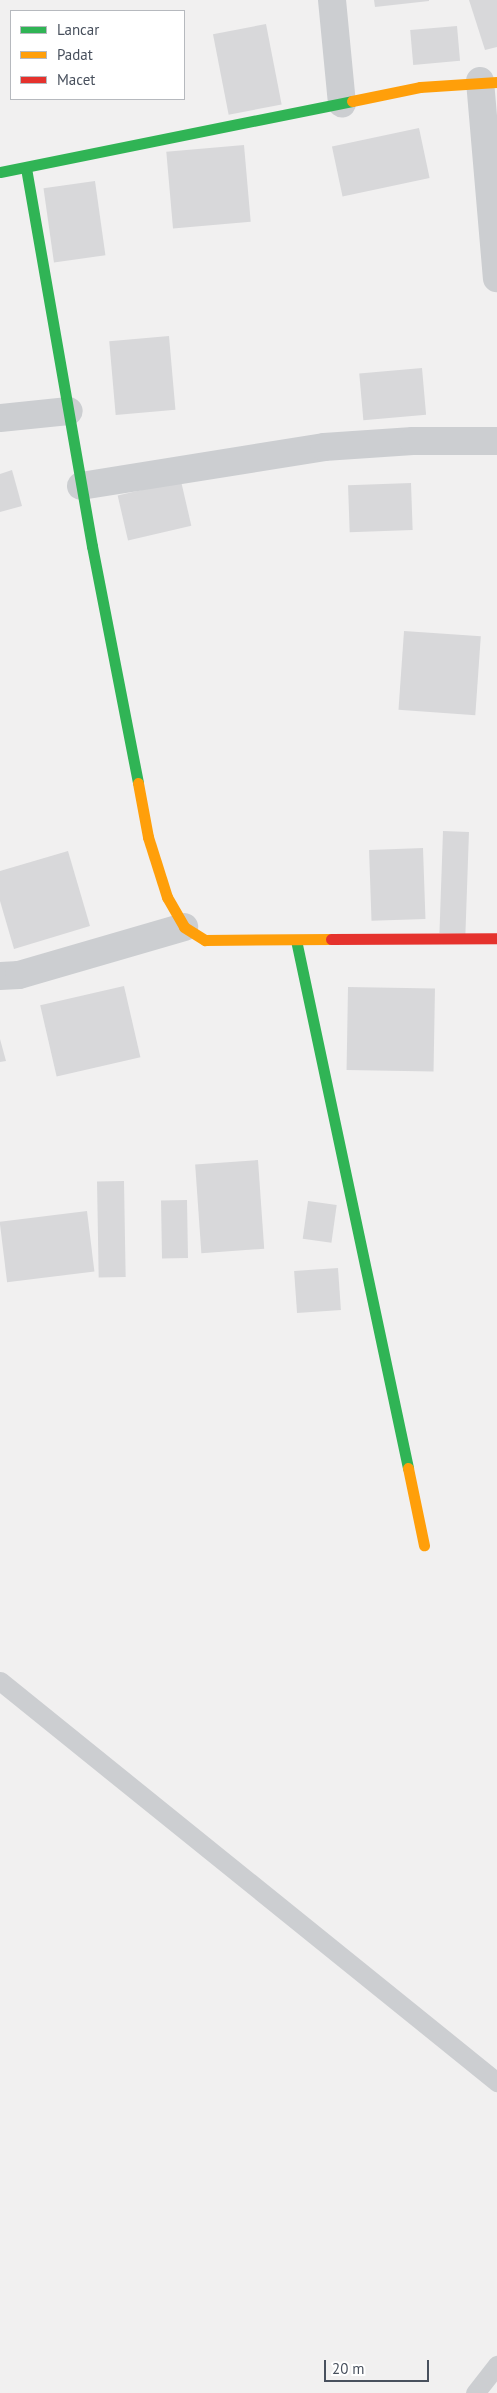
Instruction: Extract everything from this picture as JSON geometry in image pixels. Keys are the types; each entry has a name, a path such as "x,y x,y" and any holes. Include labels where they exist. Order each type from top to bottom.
{"street":[{"path":"332,0 342,104"},
{"path":"0,172 420,87 489,81 497,278"},
{"path":"26,168 82,486 148,836 167,897 184,927 205,940 497,938"},
{"path":"0,418 69,411"},
{"path":"82,486 324,447 413,441 497,441"},
{"path":"0,976 19,976 184,927"},
{"path":"296,940 424,1545"}],"lane":[{"path":"0,1682 497,2082"},
{"path":"474,2393 497,2365"}],"building":[{"path":"374,0 429,0 429,1 375,7"},
{"path":"469,0 497,0 497,47 485,50"},
{"path":"266,24 282,104 229,115 213,34"},
{"path":"457,26 460,61 413,65 410,30"},
{"path":"419,128 430,178 343,196 332,147"},
{"path":"244,145 251,222 173,229 166,152"},
{"path":"95,181 105,255 54,263 44,188"},
{"path":"169,336 175,410 116,415 109,341"},
{"path":"422,368 426,415 363,420 359,373"},
{"path":"12,470 22,506 0,512 0,474"},
{"path":"181,481 191,526 128,540 118,496"},
{"path":"411,483 413,530 350,532 348,485"},
{"path":"404,631 481,636 475,715 398,710"},
{"path":"443,831 469,832 465,934 439,933"},
{"path":"423,848 425,919 372,921 369,850"},
{"path":"68,851 90,926 14,949 0,901 0,871"},
{"path":"124,986 140,1057 57,1076 40,1005"},
{"path":"348,987 435,989 434,1072 347,1070"},
{"path":"0,1039 6,1061 0,1062"},
{"path":"258,1160 264,1249 201,1253 195,1164"},
{"path":"97,1181 124,1181 126,1277 99,1277"},
{"path":"161,1200 187,1200 188,1258 162,1258"},
{"path":"308,1201 337,1205 331,1243 303,1239"},
{"path":"87,1211 94,1272 7,1282 0,1222"},
{"path":"338,1268 341,1310 297,1313 294,1271"}],"traffic: fast":[{"path":"0,172 352,101"},
{"path":"26,168 92,546 138,783"},
{"path":"296,940 408,1468"}],"traffic: slow":[{"path":"352,101 420,87 497,82"},
{"path":"138,783 148,837 167,897 184,927 205,940 331,939"},
{"path":"408,1468 424,1545"}],"traffic: jam":[{"path":"331,939 497,938"}]}
